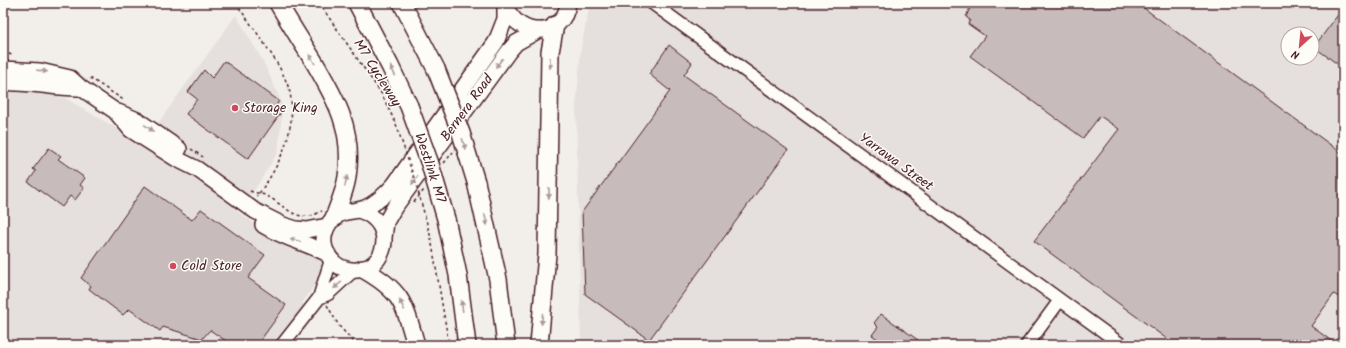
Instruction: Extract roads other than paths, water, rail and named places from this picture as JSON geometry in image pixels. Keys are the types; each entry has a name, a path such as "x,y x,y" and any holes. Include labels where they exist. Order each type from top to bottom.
{"highway":[{"path":"278,3 328,86 344,119 348,141 348,163 344,190 329,217"},
{"name":"Westlink M7","path":"357,3 409,106 430,164 446,218 458,275 467,345"},
{"path":"402,3 436,69 456,120 476,182 498,279 506,345"},
{"path":"539,345 547,254 550,52 556,25"},
{"path":"359,270 388,284 396,293 408,318 416,345"}],"main road":[{"path":"505,4 514,21 526,28 539,30"},
{"name":"Bernera Road","path":"359,210 372,205 383,197 394,185 496,42 505,19 505,4"},
{"path":"556,25 563,17 570,4"},
{"name":"Bernera Road","path":"384,238 386,222 394,208 494,70 516,43 539,30 556,25"},
{"path":"3,69 19,69 57,74 70,78 81,88 115,111 137,120 179,149 197,169 255,211 296,229 307,230 329,217 346,211 359,210 376,220 382,228 384,244 379,257 375,262 359,270 342,268 329,257 311,246 279,234 263,224 255,211"},
{"path":"3,83 25,82 65,89 81,88"},
{"path":"329,217 324,240 329,257"}],"street":[{"name":"Yarrawa Street","path":"652,3 1122,345"},
{"path":"323,301 329,257"},
{"path":"282,345 328,294 359,270"},
{"path":"1026,345 1060,300"}],"place":[{"name":"Storage King","path":"235,108"},
{"name":"Cold Store","path":"173,266"}]}
